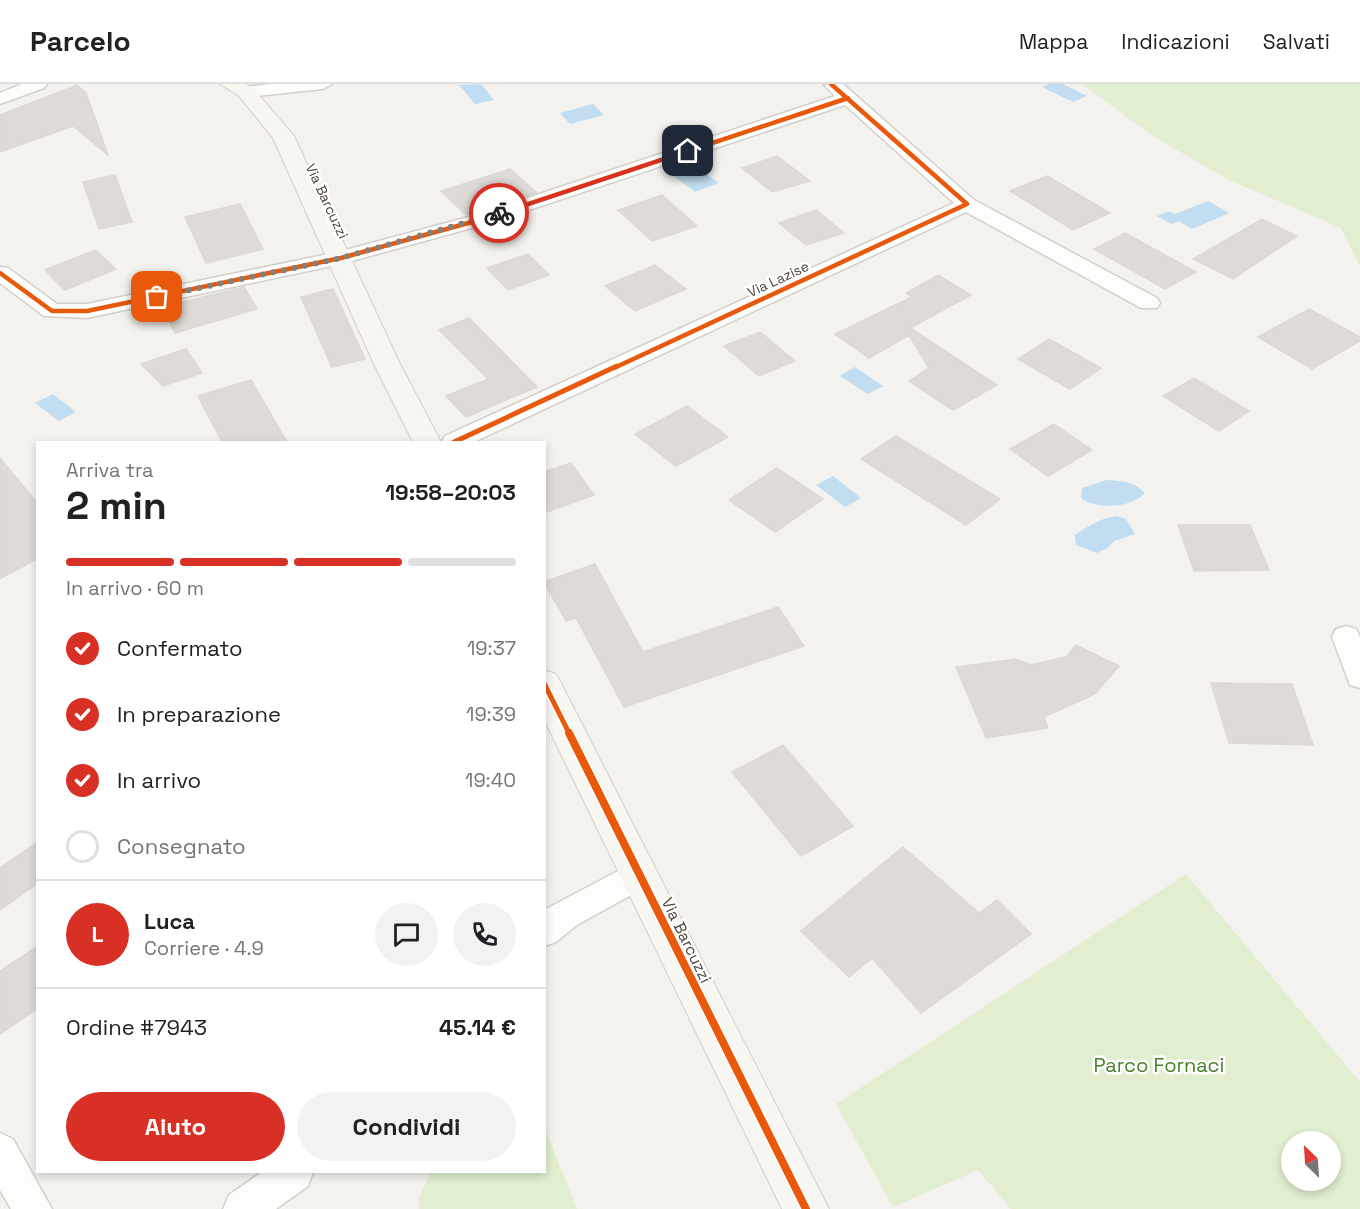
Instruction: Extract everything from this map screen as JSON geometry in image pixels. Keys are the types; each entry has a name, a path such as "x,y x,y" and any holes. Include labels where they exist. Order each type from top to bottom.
{"street":[{"path":"0,99 38,84"},
{"path":"238,88 323,84"},
{"name":"Via Barcuzzi","path":"238,88 283,136 341,258 387,364 426,441"},
{"path":"0,273 52,310 87,311 341,258 483,219 839,91 967,204 1149,303"},
{"name":"Via Lazise","path":"456,441 967,204"},
{"path":"1346,637 1360,677"},
{"name":"Via Barcuzzi","path":"546,687 806,1209"},
{"path":"546,929 564,914 639,874"},
{"path":"0,1152 33,1209"},
{"path":"243,1209 293,1173"}],"green space":[{"path":"1082,84 1360,84 1360,267 1341,228 1229,180 1151,135"},
{"name":"Parco Fornaci","path":"1186,874 1360,1082 1360,1209 1011,1209 978,1170 893,1207 836,1104"},
{"path":"546,1132 577,1209 419,1209 419,1197 431,1173 546,1173"}],"water":[{"path":"481,84 494,100 475,104 459,85"},
{"path":"1048,84 1063,84 1087,96 1073,102 1042,87"},
{"path":"593,104 604,115 570,124 560,113"},
{"path":"690,162 719,183 695,192 667,171"},
{"path":"1208,201 1229,213 1192,229 1179,221 1171,224 1157,216 1169,211 1175,214"},
{"path":"855,367 883,386 868,394 840,376"},
{"path":"53,394 76,412 59,421 35,403"},
{"path":"833,476 861,498 845,507 816,485"},
{"path":"1106,480 1132,484 1145,493 1132,502 1114,506 1104,506 1081,498 1082,488"},
{"path":"1117,516 1126,519 1135,534 1114,541 1108,548 1097,553 1076,545 1075,535 1100,520"}],"building":[{"path":"77,85 86,93 108,155 73,126 0,152 0,115"},
{"path":"777,156 810,181 772,192 742,168"},
{"path":"510,169 537,193 466,215 441,191"},
{"path":"115,175 132,222 99,229 83,182"},
{"path":"1047,176 1110,213 1073,230 1010,191"},
{"path":"662,195 697,226 652,241 618,210"},
{"path":"240,204 263,249 206,263 185,217"},
{"path":"816,210 844,233 806,245 779,223"},
{"path":"1262,219 1297,236 1233,279 1193,259"},
{"path":"1125,233 1196,272 1165,289 1094,249"},
{"path":"95,250 116,269 65,290 45,270"},
{"path":"528,254 549,275 508,290 487,268"},
{"path":"655,265 686,289 635,311 605,286"},
{"path":"938,275 971,295 910,328 997,385 953,410 909,381 929,368 909,335 869,358 835,334 912,297 906,293"},
{"path":"244,287 257,309 175,333 162,307"},
{"path":"333,289 365,359 332,367 301,297"},
{"path":"1309,309 1360,337 1360,341 1312,369 1258,337"},
{"path":"469,318 537,387 466,417 446,396 488,379 439,330"},
{"path":"760,332 795,361 759,376 724,346"},
{"path":"1049,339 1101,368 1070,389 1018,359"},
{"path":"186,349 202,373 163,386 141,364"},
{"path":"1194,378 1249,411 1219,431 1163,396"},
{"path":"251,380 286,441 221,441 198,396"},
{"path":"687,406 728,437 676,466 635,434"},
{"path":"1054,424 1092,450 1048,476 1010,449"},
{"path":"896,436 1000,499 966,525 861,459"},
{"path":"0,458 36,502 36,559 0,579"},
{"path":"571,463 594,495 546,512 546,471"},
{"path":"777,468 823,499 775,532 729,500"},
{"path":"1178,525 1250,525 1269,570 1194,571"},
{"path":"595,564 643,652 778,607 804,646 624,707 576,618 566,621 546,586 546,581"},
{"path":"1076,645 1119,666 1095,694 1044,717 1048,728 986,738 956,667 1016,659 1031,665 1066,657"},
{"path":"1211,683 1292,684 1313,745 1229,743"},
{"path":"783,745 853,826 801,856 732,772"},
{"path":"36,843 36,884 0,910 0,868"},
{"path":"903,847 979,913 997,900 1031,934 921,1013 872,958 849,977 801,931"},
{"path":"36,947 36,1009 0,1034 0,971"}],"cycle path":[{"path":"456,441 967,204 831,84"},
{"path":"0,273 52,311 87,311 341,258 483,219 848,98"},
{"path":"546,687 806,1209"}],"way so far":[{"path":"157,297 341,258 499,213"}],"route":[{"path":"499,213 688,151"}]}
